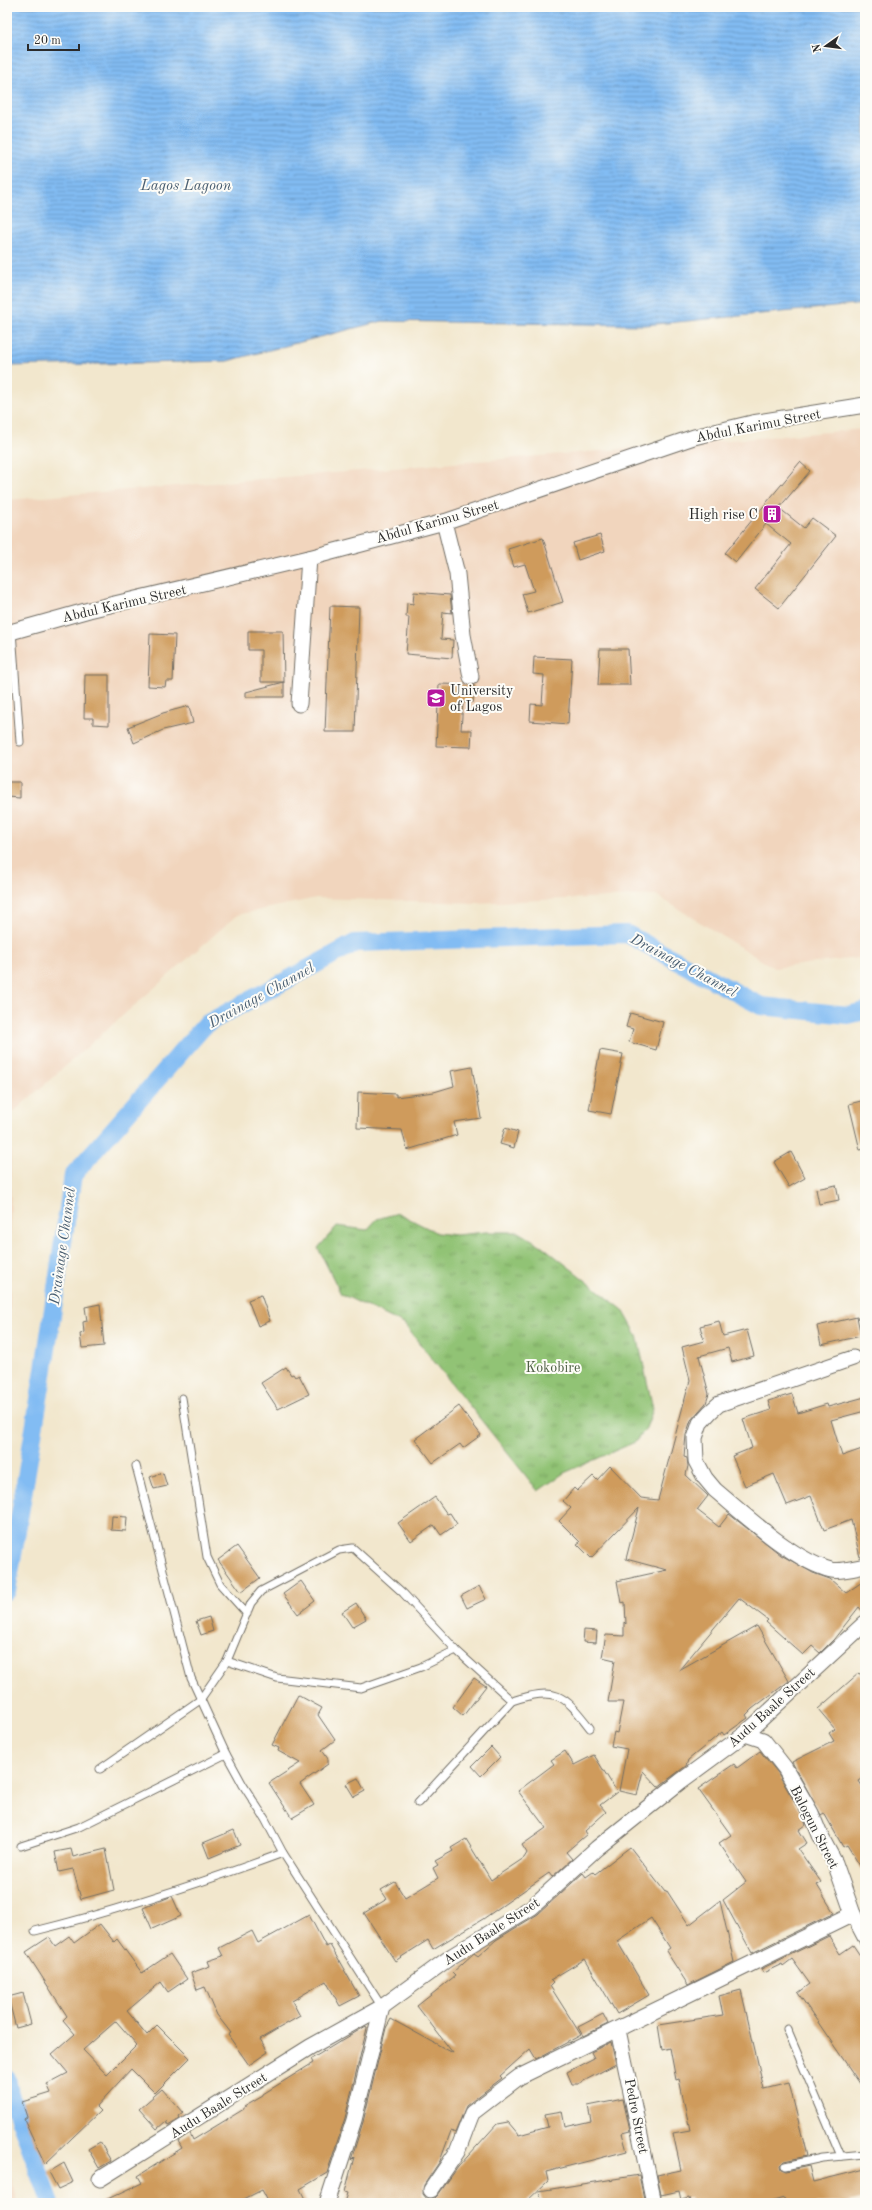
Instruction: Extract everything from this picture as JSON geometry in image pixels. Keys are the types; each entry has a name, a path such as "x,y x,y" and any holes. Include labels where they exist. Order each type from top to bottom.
{"street":[{"name":"Abdul Karimu Street","path":"9,632 89,610 309,558 444,522 694,437 752,423 865,405"},
{"path":"444,522 457,574 463,636 471,677"},
{"path":"300,704 309,558"},
{"path":"853,1358 719,1404 700,1423 695,1438 696,1461 705,1478 715,1490 792,1550 820,1566 833,1570 865,1566"},
{"name":"Audu Baale Street","path":"100,2178 310,2047 382,2007 452,1956 532,1907 597,1848 681,1780 745,1734 865,1623"},
{"name":"Balogun Street","path":"745,1734 763,1740 785,1768 811,1813 820,1835 835,1863 853,1914 865,1937"},
{"path":"431,2190 457,2152 472,2113 519,2077 853,1914"},
{"path":"327,2203 354,2120 382,2007"},
{"name":"Pedro Street","path":"618,2030 654,2203"}],"lane":[{"path":"9,632 20,742"},
{"path":"182,1398 207,1557 220,1584 247,1614"},
{"path":"136,1466 191,1678 200,1700 226,1754 283,1853 382,2007"},
{"path":"100,1769 200,1700 227,1661 251,1604 261,1591 339,1550 353,1548 403,1593 456,1650 512,1701"},
{"path":"227,1661 277,1678 361,1688 421,1667 456,1650"},
{"path":"418,1803 512,1701 535,1694 556,1694 568,1701 590,1728"},
{"path":"21,1846 79,1827 226,1754"},
{"path":"35,1930 89,1917 183,1889 283,1853"},
{"path":"787,2030 841,2156"},
{"path":"784,2166 822,2158 865,2154"}],"shaded area":[{"name":"University of Lagos","path":"865,429 865,957 774,968 656,895 474,903 316,898 237,915 11,1114 10,1310 7,1335 7,500"},
{"path":"7,2161 17,2203 7,2203"}],"green space":[{"name":"Kokobire","path":"398,1213 437,1233 456,1235 486,1232 519,1232 542,1246 623,1310 637,1335 653,1409 646,1428 635,1442 564,1473 538,1491 404,1324 341,1294 318,1248 337,1226 367,1230 377,1219"}],"water":[{"name":"Lagos Lagoon","path":"7,7 865,7 865,304 645,325 382,321 227,361 7,366"}],"building":[{"path":"800,462 810,471 779,508 804,528 812,518 836,536 779,608 755,589 791,544 766,524 736,562 725,553"},
{"path":"600,535 605,551 578,560 573,543"},
{"path":"543,538 563,602 528,613 522,594 534,591 525,564 514,567 508,549"},
{"path":"414,592 450,595 452,613 443,612 441,639 453,640 452,658 406,654 409,617 406,617 407,603 413,604"},
{"path":"330,606 359,607 355,732 325,732"},
{"path":"248,631 283,631 284,682 261,682 261,650 248,650"},
{"path":"150,634 175,635 173,681 166,681 165,687 148,686"},
{"path":"600,649 628,649 630,685 598,685"},
{"path":"534,657 572,659 568,724 530,721 531,704 542,705 544,675 533,674"},
{"path":"85,675 109,675 109,725 93,724 93,718 84,718"},
{"path":"284,682 284,697 246,697 246,692"},
{"path":"439,684 474,685 473,702 463,702 461,730 472,730 471,747 436,746"},
{"path":"189,706 193,723 163,730 134,743 128,727 163,713"},
{"path":"7,782 20,782 20,798 7,797"},
{"path":"630,1013 663,1022 656,1050 629,1042 633,1029 626,1027"},
{"path":"600,1050 623,1054 611,1114 589,1110"},
{"path":"472,1067 481,1118 454,1122 457,1135 407,1150 402,1130 357,1128 358,1092 396,1094 396,1097 434,1092 454,1086 451,1071"},
{"path":"865,1100 865,1149 860,1150 849,1104"},
{"path":"505,1128 518,1132 514,1148 500,1144"},
{"path":"791,1152 805,1178 789,1187 774,1162"},
{"path":"836,1185 839,1200 819,1204 816,1189"},
{"path":"261,1295 270,1321 258,1326 248,1300"},
{"path":"100,1304 104,1346 82,1348 80,1334 84,1333 83,1322 87,1321 85,1307"},
{"path":"857,1317 861,1336 821,1345 817,1326"},
{"path":"719,1321 723,1336 747,1330 754,1356 732,1362 728,1348 699,1356 709,1394 706,1403 691,1420 686,1435 684,1457 687,1458 688,1466 686,1475 708,1496 697,1510 719,1527 729,1514 781,1555 813,1573 830,1579 846,1593 865,1580 865,1614 859,1607 834,1639 820,1653 812,1646 803,1655 766,1622 768,1620 739,1598 679,1670 757,1626 789,1681 752,1709 746,1715 748,1718 724,1735 722,1732 688,1760 686,1766 658,1787 643,1771 637,1795 619,1791 627,1749 611,1746 614,1732 617,1733 623,1702 608,1702 615,1660 602,1657 606,1635 624,1636 624,1622 626,1624 625,1602 621,1603 617,1581 667,1570 626,1559 639,1508 591,1558 577,1544 580,1542 559,1521 571,1508 563,1501 574,1488 577,1491 593,1476 597,1480 610,1466 641,1498 658,1500 690,1380 682,1347 704,1341 700,1326"},
{"path":"286,1367 291,1375 293,1374 295,1377 299,1375 309,1394 278,1409 261,1383"},
{"path":"792,1394 798,1413 827,1404 828,1407 865,1397 865,1411 831,1420 842,1456 865,1448 865,1556 860,1557 851,1520 824,1530 811,1496 787,1505 774,1474 745,1486 732,1456 752,1448 743,1419 771,1410 768,1401"},
{"path":"459,1406 481,1435 463,1448 460,1444 433,1463 415,1439"},
{"path":"163,1473 167,1486 154,1489 150,1477"},
{"path":"435,1497 447,1514 450,1513 457,1524 441,1535 434,1525 411,1541 398,1523"},
{"path":"112,1516 127,1517 126,1531 111,1530"},
{"path":"237,1546 260,1578 241,1592 218,1560"},
{"path":"301,1581 315,1601 298,1614 283,1594"},
{"path":"479,1586 486,1599 467,1608 461,1596"},
{"path":"356,1603 366,1619 352,1627 342,1612"},
{"path":"209,1617 213,1631 201,1635 196,1621"},
{"path":"584,1630 597,1631 596,1643 583,1642"},
{"path":"859,1673 865,1680 865,1777 859,1781 865,1791 865,1874 847,1845 843,1847 824,1813 821,1815 792,1762 834,1741 829,1733 835,1729 818,1709"},
{"path":"474,1678 486,1686 463,1716 453,1707"},
{"path":"298,1695 322,1708 318,1715 335,1740 322,1750 328,1759 328,1764 300,1784 314,1805 292,1818 269,1783 300,1763 278,1751 279,1748 272,1745"},
{"path":"491,1747 500,1757 481,1776 472,1766"},
{"path":"565,1751 574,1765 594,1755 617,1792 600,1805 606,1812 585,1831 587,1834 566,1852 572,1859 552,1877 549,1873 483,1919 433,1949 428,1940 395,1961 364,1913 387,1899 381,1890 395,1882 405,1898 438,1878 433,1868 438,1865 435,1861 453,1851 451,1848 466,1839 491,1880 524,1858 527,1853 522,1845 546,1828 518,1791 554,1764 551,1760"},
{"path":"760,1751 778,1773 803,1817 806,1825 799,1830 807,1843 798,1849 821,1882 817,1885 834,1913 752,1953 723,1900 746,1882 719,1843 731,1835 698,1789 734,1764 737,1768"},
{"path":"358,1778 365,1791 354,1797 346,1784"},
{"path":"234,1830 240,1845 209,1858 203,1843"},
{"path":"630,1847 665,1892 667,1891 689,1925 720,1901 734,1962 688,1985 666,1951 670,1948 651,1918 617,1941 649,1995 617,2014 585,1959 550,1980 553,1983 550,1986 581,2035 536,2059 530,2049 500,2076 502,2078 466,2106 455,2133 451,2131 440,2161 424,2185 423,2194 427,2199 435,2198 458,2167 497,2124 508,2122 519,2135 548,2127 545,2114 562,2111 565,2127 591,2121 588,2106 623,2099 630,2131 622,2133 627,2151 546,2172 548,2181 525,2203 345,2203 348,2193 345,2192 354,2157 351,2160 363,2122 386,2028 391,2019 453,2053 417,2006 455,1976 452,1973 474,1953 478,1956 496,1940 538,1914 583,1873 586,1877 593,1872 595,1874"},
{"path":"71,1849 73,1857 106,1849 114,1890 81,1899 73,1869 59,1872 55,1852"},
{"path":"172,1896 181,1916 152,1929 143,1908"},
{"path":"309,1915 326,1947 330,1945 359,1996 340,2006 326,1981 292,2001 300,2016 260,2039 268,2052 249,2065 228,2035 231,2033 217,2015 205,1987 197,1990 191,1973 210,1966 208,1961 223,1956 219,1948 252,1931 258,1943"},
{"path":"100,1924 114,1942 117,1939 142,1973 170,1954 187,1979 168,1992 161,1982 127,2011 147,2035 157,2025 190,2058 155,2093 131,2069 96,2107 100,2111 45,2164 24,2119 27,2117 22,2102 51,2093 47,2084 68,2073 52,2054 75,2034 63,2020 67,2016 26,1952 49,1937 55,1946 69,1936 74,1943","holes":["116,2021 137,2045 107,2075 83,2050"]},
{"path":"829,1936 840,1954 853,1945 865,1963 865,2091 798,1993 810,1984 792,1959 783,1966 782,1964 763,1973 761,1969"},
{"path":"741,1990 764,2089 789,2083 807,2156 784,2161 780,2165 781,2169 786,2171 809,2166 813,2182 865,2169 865,2198 845,2203 786,2203 784,2198 766,2203 690,2203 689,2198 681,2200 679,2191 661,2195 657,2175 681,2170 673,2133 690,2130 679,2079 676,2080 670,2048 662,2050 658,2025 723,2015 719,1996"},
{"path":"23,1993 31,2024 16,2028 8,1997"},
{"path":"603,2014 608,2024 583,2036 578,2027"},
{"path":"366,2026 367,2028 345,2118 327,2173 300,2189 307,2203 269,2203 262,2190 236,2203 99,2203 142,2183 138,2176 182,2148 178,2141 190,2133 193,2140 244,2109 244,2107 263,2096 263,2094 313,2063 311,2059"},
{"path":"611,2042 616,2064 578,2084 572,2084 567,2072 594,2058 591,2052"},
{"path":"162,2089 183,2113 179,2116 180,2118 168,2125 166,2121 157,2129 139,2109"},
{"path":"100,2142 111,2161 99,2168 88,2149"},
{"path":"64,2163 73,2182 58,2189 49,2172"},
{"path":"639,2175 645,2203 542,2203 539,2191"}],"waterway":[{"name":"Drainage Channel","path":"7,1591 44,1369 73,1175 206,1024 355,943 627,934 761,1006 848,1015 865,1011"},
{"name":"Drainage Channel","path":"7,2078 10,2094 51,2203"}],"place":[{"name":"High rise C","path":"772,514"},
{"name":"University of Lagos","path":"436,698"}]}
